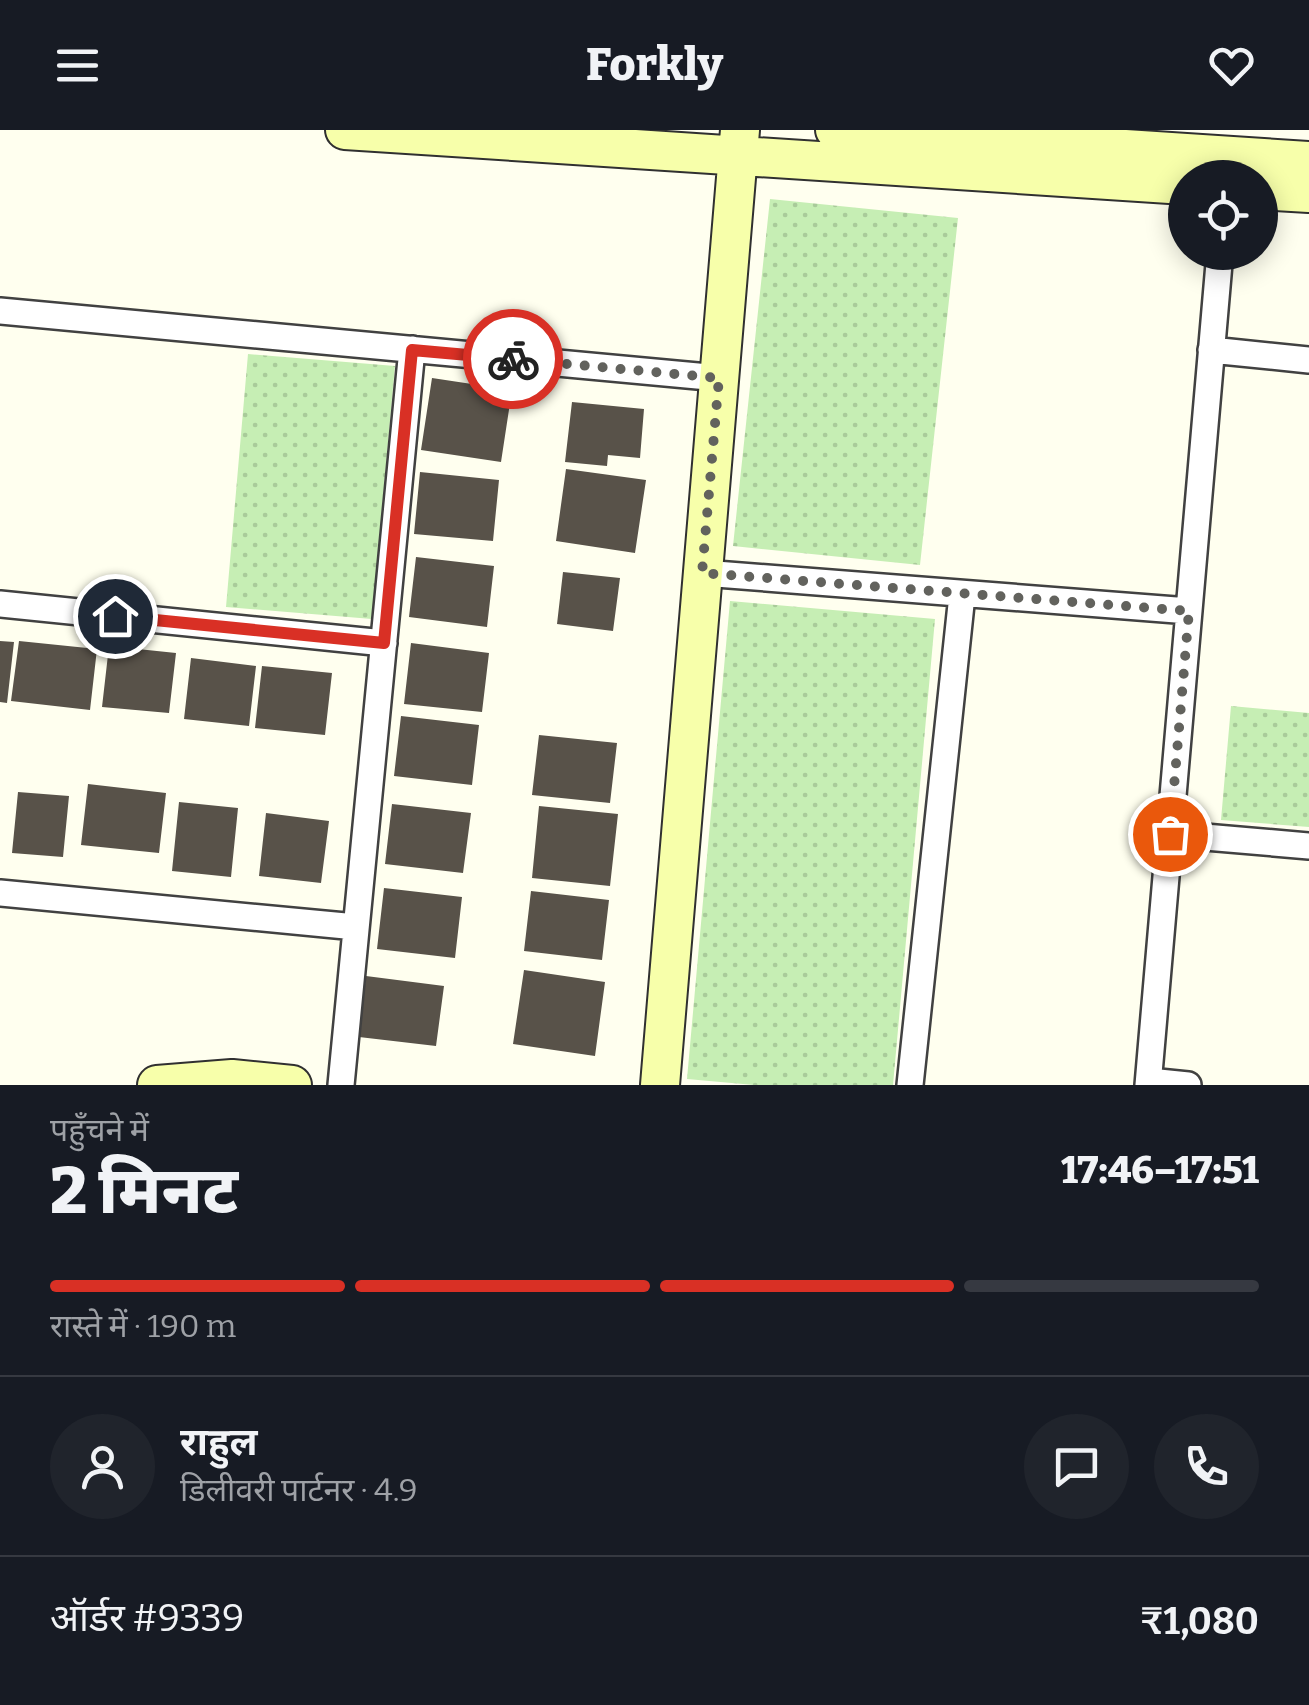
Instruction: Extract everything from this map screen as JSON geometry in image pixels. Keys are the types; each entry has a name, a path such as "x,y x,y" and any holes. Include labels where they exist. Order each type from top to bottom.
{"main road":[{"path":"345,130 738,143 1168,183"},
{"path":"835,130 1309,161"},
{"path":"660,1085 738,143"},
{"path":"1278,191 1309,194"},
{"path":"157,1085 292,1085"}],"street":[{"path":"1188,1085 1149,1083 1219,270"},
{"path":"0,311 719,378"},
{"path":"341,1085 412,350"},
{"path":"1212,350 1309,360"},
{"path":"702,573 1189,611"},
{"path":"910,1085 962,595"},
{"path":"0,604 384,643"},
{"path":"1170,834 1309,846"},
{"path":"0,894 356,926"}],"green space":[{"path":"770,199 958,218 920,565 733,546"},
{"path":"248,354 395,366 372,619 226,607"},
{"path":"730,601 935,619 893,1085 754,1085 687,1079"},
{"path":"1231,706 1309,713 1309,827 1221,820"}],"building":[{"path":"432,378 512,390 501,462 421,450"},
{"path":"572,402 644,409 640,458 608,455 607,466 565,462"},
{"path":"566,469 646,480 635,553 556,541"},
{"path":"420,472 499,480 493,541 414,534"},
{"path":"416,557 494,566 487,627 409,617"},
{"path":"563,572 620,578 613,631 557,624"},
{"path":"0,641 14,642 7,703 0,702"},
{"path":"19,641 97,649 90,710 11,701"},
{"path":"411,643 489,653 482,712 404,704"},
{"path":"109,646 176,653 169,713 102,707"},
{"path":"191,658 256,666 249,726 184,719"},
{"path":"262,666 332,673 325,735 255,728"},
{"path":"401,716 479,725 472,785 394,776"},
{"path":"539,735 617,743 610,803 532,795"},
{"path":"88,784 166,793 159,853 81,845"},
{"path":"18,792 69,796 63,857 12,853"},
{"path":"179,802 238,808 231,877 172,871"},
{"path":"392,804 471,813 463,873 385,864"},
{"path":"539,806 618,814 610,886 532,878"},
{"path":"266,813 329,821 321,883 259,876"},
{"path":"384,888 462,897 455,958 377,949"},
{"path":"531,891 609,900 602,960 524,951"},
{"path":"524,970 605,982 595,1056 513,1044"},
{"path":"366,976 444,986 436,1046 359,1037"}],"way so far":[{"path":"513,359 719,378 702,573 1189,611 1170,834"}],"route":[{"path":"115,616 384,643 412,350 513,359"}]}
